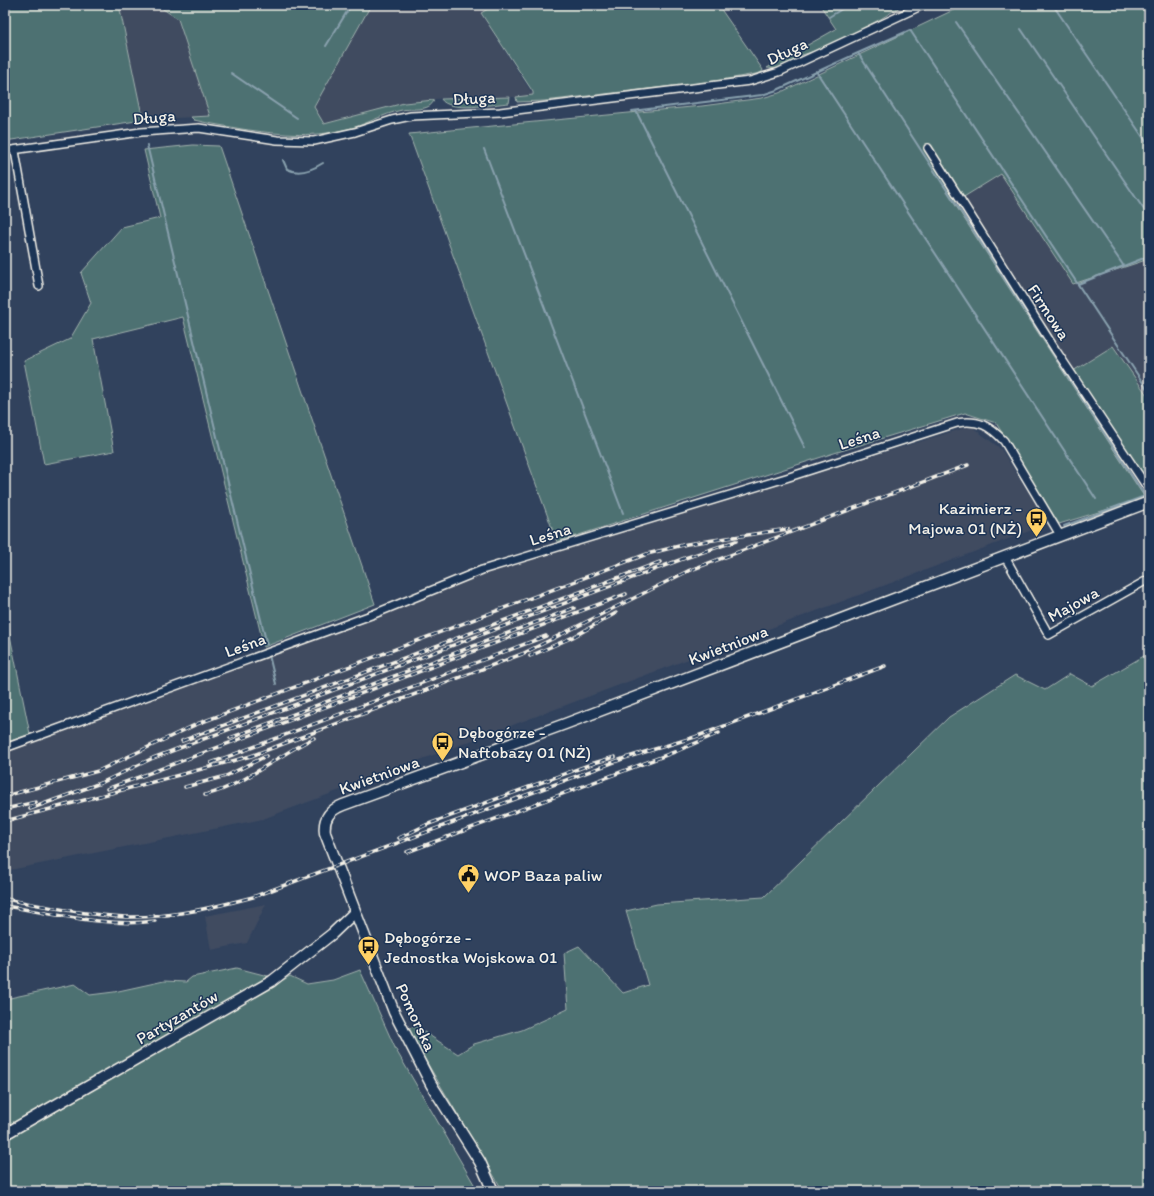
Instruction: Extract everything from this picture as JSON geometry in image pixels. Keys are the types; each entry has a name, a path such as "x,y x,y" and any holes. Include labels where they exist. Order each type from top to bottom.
{"street":[{"name":"Długa","path":"5,151 15,151 141,132 199,128 277,140 314,141 348,134 392,120 411,116 500,112 750,81 779,72 923,5"},
{"name":"Firmowa","path":"928,148 1051,343 1149,490"},
{"path":"15,151 39,286"},
{"name":"Leśna","path":"5,748 374,614 482,570 786,478 957,423 976,422 985,425 994,431 1004,441 1060,535"},
{"name":"Kwietniowa","path":"324,824 327,816 343,804 565,724 1149,502"},
{"name":"Majowa","path":"1005,556 1049,635 1149,579"},
{"name":"Pomorska","path":"324,824 325,833 354,913 394,1012 431,1084 480,1162 493,1191"},
{"name":"Partyzantów","path":"5,1134 272,980 332,934 354,913"}],"shaded area":[{"path":"119,5 157,5 178,19 211,116 143,120"},
{"path":"371,5 490,5 491,7 481,14 533,95 521,97 444,98 404,103 324,124 314,107"},
{"path":"1001,174 1073,284 1149,259 1149,398 1113,346 1149,484 1149,497 1145,498 954,203"},
{"path":"971,426 1001,449 1048,524 263,819 5,871 5,752 398,609 398,606 484,574"},
{"path":"266,904 247,943 211,950 205,916"}],"green space":[{"path":"5,5 119,5 143,120 5,141"},
{"path":"157,5 371,5 314,107 324,124 404,103 434,100 432,104 425,108 402,110 387,114 359,126 331,132 306,135 242,129 194,120 191,117 210,116 178,19"},
{"path":"490,5 718,5 763,70 761,73 716,81 544,101 517,102 516,97 533,95 533,92 481,13 491,7"},
{"path":"820,5 903,5 879,20 824,48 802,55 793,62 778,69 767,68 836,29"},
{"path":"964,5 1149,5 1149,259 1073,284 1001,174 954,203 1145,498 1059,524 996,423 965,413 831,454 557,542 409,134 702,106 762,98 779,93"},
{"path":"510,97 509,103 472,107 453,106 441,99"},
{"path":"193,145 219,146 375,604 264,647 183,317 93,339 114,451 44,464 24,361 70,339 91,303 81,273 122,227 160,218 144,150"},
{"path":"1113,346 1149,398 1149,484 1073,371"},
{"path":"5,611 30,734 5,743"},
{"path":"1149,653 1149,1191 503,1191 407,1029 415,1026 458,1054 474,1044 522,1030 568,1009 564,953 579,946 623,993 648,985 626,911 657,904 764,897 949,717 1015,675 1045,690 1070,674 1092,686"},
{"path":"237,968 283,980 290,976 307,984 333,980 360,970 396,1050 478,1191 5,1191 5,999 75,984 90,995 114,992 164,981 186,982 192,977"}],"waterway":[{"path":"326,46 351,5"},
{"path":"1053,5 1149,146"},
{"path":"829,17 845,7"},
{"path":"956,22 1123,265"},
{"path":"1021,29 1149,217"},
{"path":"1064,526 1145,496 858,53 910,30 1149,392"},
{"path":"632,111 762,95 777,90 858,53"},
{"path":"816,71 1096,499"},
{"path":"231,73 297,118"},
{"path":"636,111 805,448"},
{"path":"147,145 267,645"},
{"path":"484,149 623,513"},
{"path":"283,160 287,169 296,172 310,170 323,163"},
{"path":"1078,284 1149,256"},
{"path":"269,655 276,684"}],"railway":[{"path":"5,821 251,756 522,654 688,571 968,465"},
{"path":"5,796 98,771 197,724 647,554 687,544 788,529"},
{"path":"30,809 103,782 153,758 685,558 736,541"},
{"path":"182,741 660,562"},
{"path":"107,789 626,594"},
{"path":"230,738 574,608"},
{"path":"530,656 573,637 616,613"},
{"path":"211,763 546,636"},
{"path":"5,899 96,914 142,917 190,912 253,897 625,758 695,737 885,666"},
{"path":"407,852 677,751 719,733"},
{"path":"205,795 248,777 314,738"},
{"path":"185,787 226,776 266,756"},
{"path":"399,838 426,825 594,763 615,757"},
{"path":"5,809 36,802"},
{"path":"5,906 80,919 118,923 155,921"}],"place":[{"name":"Kazimierz - Majowa 01 (NŻ)","path":"1037,538"},
{"name":"Dębogórze - Naftobazy 01 (NŻ)","path":"442,762"},
{"name":"WOP Baza paliw","path":"469,894"},
{"name":"Dębogórze - Jednostka Wojskowa 01","path":"369,966"}]}
